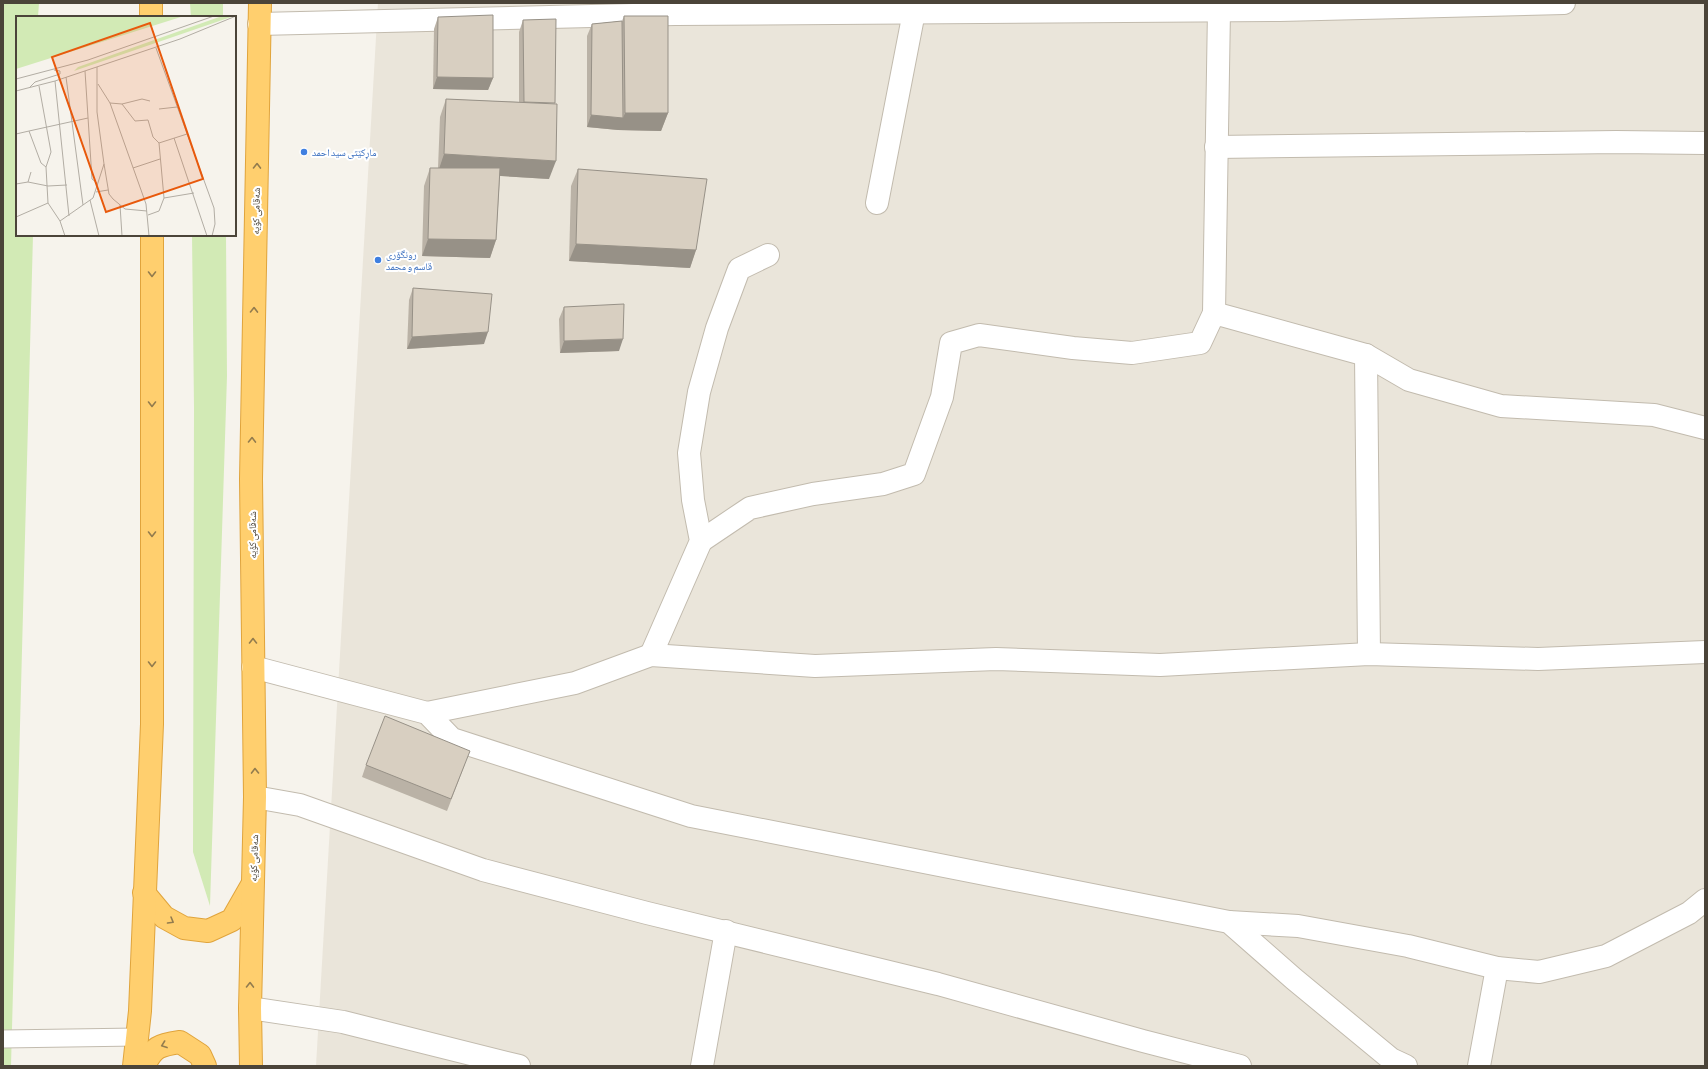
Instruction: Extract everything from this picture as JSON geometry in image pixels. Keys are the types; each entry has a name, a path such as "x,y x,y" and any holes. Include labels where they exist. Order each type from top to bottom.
{"highway":[{"path":"151,3 151,16"},
{"name":"شەقامی کۆیە","path":"251,1066 250,1008 255,796 251,479 260,3"},
{"path":"134,1066 140,1011 152,724 152,236"},
{"path":"144,893 164,917 184,928 208,931 232,920 253,883"},
{"path":"144,1066 150,1053 162,1044 180,1042 200,1055 205,1066"}],"street":[{"path":"259,24 675,14 1288,10 1564,3"},
{"path":"651,655 701,542 750,508 813,494 883,484 914,474 942,397 951,343 979,335 1073,348 1132,353 1200,343 1214,313 1219,10"},
{"path":"877,202 914,12"},
{"path":"1216,147 1616,142 1705,143"},
{"path":"701,542 694,500 689,453 699,392 717,328 739,269 768,255"},
{"path":"1214,313 1366,355 1409,380 1501,406 1654,415 1705,428"},
{"path":"1366,355 1369,654"},
{"path":"253,667 427,713 575,682 651,655 815,666 996,659 1160,665 1369,654 1538,658 1705,652"},
{"path":"427,713 452,739 692,816 1228,922 1298,926 1408,946 1498,968 1539,972 1606,956 1700,910"},
{"path":"255,796 300,805 483,870 938,984 1143,1041 1240,1066"},
{"path":"1228,922 1392,1064"},
{"path":"702,1066 726,931"},
{"path":"1479,1066 1498,968"},
{"path":"250,1008 343,1022 519,1066"}],"lane":[{"path":"3,1039 137,1037"}],"shaded area":[{"path":"378,3 1705,3 1705,1066 316,1066"}],"green space":[{"path":"3,3 39,3 38,16 16,16 16,236 33,236 11,1066 3,1066"},
{"path":"190,3 223,3 223,16 191,16"},
{"path":"192,236 226,236 227,376 210,906 193,852 194,408"}],"building":[{"path":"493,15 493,78 437,77 438,17"},
{"path":"624,16 668,16 668,113 625,113"},
{"path":"556,19 555,103 524,102 523,20"},
{"path":"622,21 623,118 591,115 592,24"},
{"path":"446,99 557,104 556,161 444,154"},
{"path":"430,168 500,168 496,240 428,239"},
{"path":"578,169 707,179 696,250 576,244"},
{"path":"413,288 492,294 488,332 412,337"},
{"path":"624,304 623,339 564,341 564,307"},
{"path":"385,716 470,751 451,799 366,765"}],"place":[{"name":"ماڕکێتی سید احمد","path":"304,152"},
{"name":"رونگۆری قاسم و محمد","path":"378,260"}]}
